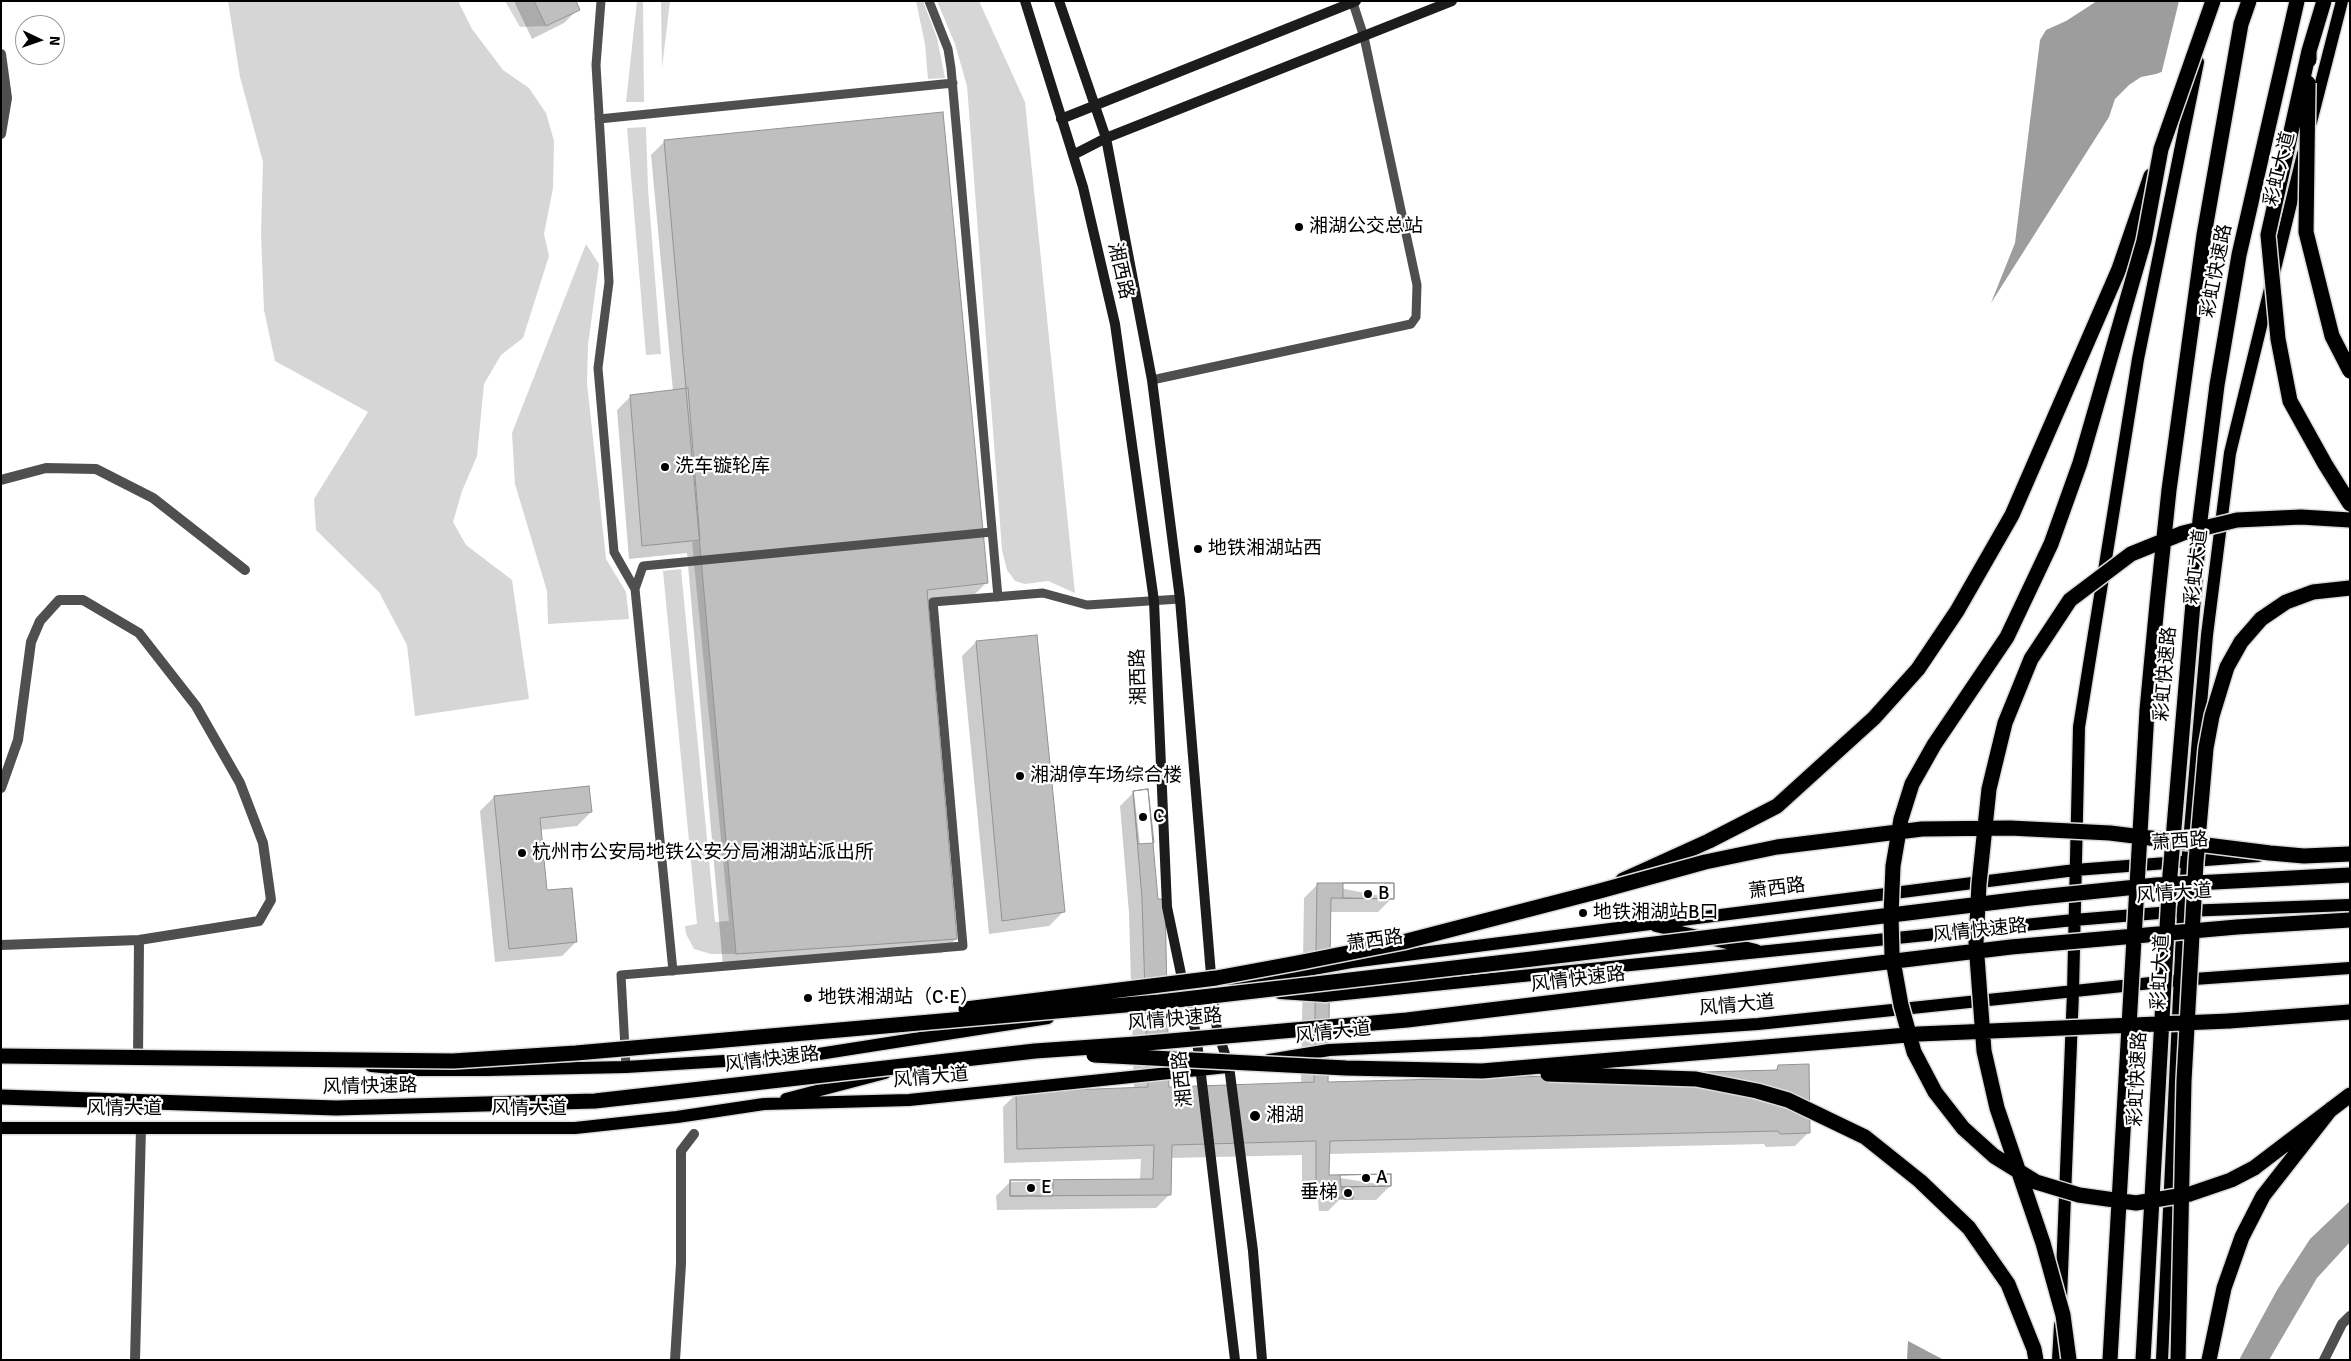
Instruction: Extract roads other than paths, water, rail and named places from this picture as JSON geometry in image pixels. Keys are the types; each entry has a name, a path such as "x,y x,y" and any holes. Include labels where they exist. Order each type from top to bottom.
{"highway":[{"path":"1596,892 1709,841 1777,806 1874,718 1918,668 1957,610 2012,515 2119,269 2214,1"},
{"name":"彩虹快速路","path":"2110,1360 2146,720 2156,614 2169,490 2204,235 2241,24 2249,1"},
{"name":"彩虹快速路","path":"2143,1360 2170,875 2200,520 2216,385 2239,255 2297,1"},
{"path":"2324,1 2309,51 2268,235 2278,339 2290,401 2324,464 2350,504"},
{"path":"2309,51 2306,232 2332,336 2350,371"},
{"path":"2161,149 2144,241 2080,463 2051,544 2007,637 1934,745 1912,784 1901,819 1893,866 1891,914 1892,955 1899,997 1914,1052 1936,1092 1963,1128 1994,1156 2036,1182 2079,1195 2136,1202 2190,1194 2231,1180 2254,1168 2350,1095"},
{"path":"2069,1360 2063,1315 2043,1244 1997,1108 1984,1051 1976,943 1978,884 1989,789 2005,723 2031,658 2070,600 2131,554 2183,533 2237,520 2301,517 2350,520"},
{"path":"2178,1360 2184,1072 2196,862 2206,748 2212,716 2227,667 2241,642 2261,619 2286,602 2313,592 2350,588"},
{"path":"838,1029 1003,1004 1216,978 1403,942 1704,862 1777,847 1922,829 2010,828 2110,833 2304,856 2350,852"},
{"name":"风情快速路","path":"1,1056 453,1061 576,1053 1168,1001 2030,898 2156,886 2350,875"},
{"name":"风情快速路","path":"1,1097 336,1108 594,1101 1035,1051 1407,1020 2011,947 2227,928 2350,920"},
{"path":"1482,1071 1919,1034 2230,1021 2350,1012"},
{"path":"1035,1051 1205,1062 1696,1079 1757,1091 1788,1100 1865,1137 1914,1176 1968,1228 2008,1284 2034,1349 2036,1360"},
{"path":"2209,1360 2224,1288 2242,1237 2263,1196 2331,1109"}],"main road":[{"path":"2058,1360 2073,992 2079,728 2138,359 2194,78 2214,1"},
{"name":"彩虹大道","path":"2162,1360 2183,911 2207,635 2230,453 2342,1"},
{"name":"萧西路","path":"1212,987 1351,962 2075,870 2188,860 2350,852"},
{"name":"风情大道","path":"1,1060 329,1063 413,1070 626,1067 806,1056 1048,1018 1212,987 1325,996 2074,920 2183,911 2350,905"},
{"path":"1648,924 1765,952"},
{"path":"2073,992 2180,980 2350,968"},
{"name":"风情大道","path":"1,1128 575,1128 677,1117 764,1104 909,1100 1200,1070 1329,1050 1758,1024 2073,992"},
{"path":"764,1104 899,1070 1068,1045 1217,1030"}],"street":[{"name":"湘西路","path":"1025,1 1083,187 1114,324 1154,601 1167,906 1185,993 1196,1033 1235,1360"},
{"name":"湘西路","path":"1059,1 1096,104 1106,138 1152,380 1180,599 1212,987 1217,1030 1229,1066 1253,1251 1262,1360"},
{"path":"1073,155 1106,138 1452,1"},
{"path":"1061,119 1355,2"},
{"path":"1,54 7,98 1,134"},
{"path":"1,480 46,468 96,469 153,498 245,570"},
{"path":"1,788 18,740 31,642 40,622 58,600 83,600 139,633 196,706 240,783 264,843 271,900 259,921 139,940 1,945"},
{"path":"138,1060 139,940"},
{"path":"135,1360 142,1128"},
{"path":"675,1360 681,1264 681,1151 694,1134"},
{"path":"2324,1360 2342,1324 2350,1316"}],"lane":[{"path":"601,1 596,66 608,282 598,368 614,552 634,589 673,971"},
{"path":"929,1 948,49 953,83 998,597"},
{"path":"1152,380 1411,324 1416,317 1417,285 1355,2"},
{"path":"599,119 953,83"},
{"path":"634,589 643,566 992,532"},
{"path":"626,1067 621,975 963,946 933,602 1043,593 1087,605 1180,599"}],"place":[{"name":"湘湖公交总站","path":"1299,227"},
{"name":"洗车镟轮库","path":"665,467"},
{"name":"地铁湘湖站西","path":"1198,549"},
{"name":"湘湖停车场综合楼","path":"1020,776"},
{"name":"C","path":"1143,817"},
{"name":"杭州市公安局地铁公安分局湘湖站派出所","path":"522,853"},
{"name":"B","path":"1368,894"},
{"name":"地铁湘湖站B口","path":"1583,913"},
{"name":"地铁湘湖站（C·E）","path":"808,998"},
{"name":"湘湖","path":"1255,1116"},
{"name":"A","path":"1366,1178"},
{"name":"E","path":"1031,1188"},
{"name":"垂梯","path":"1348,1193"}]}
